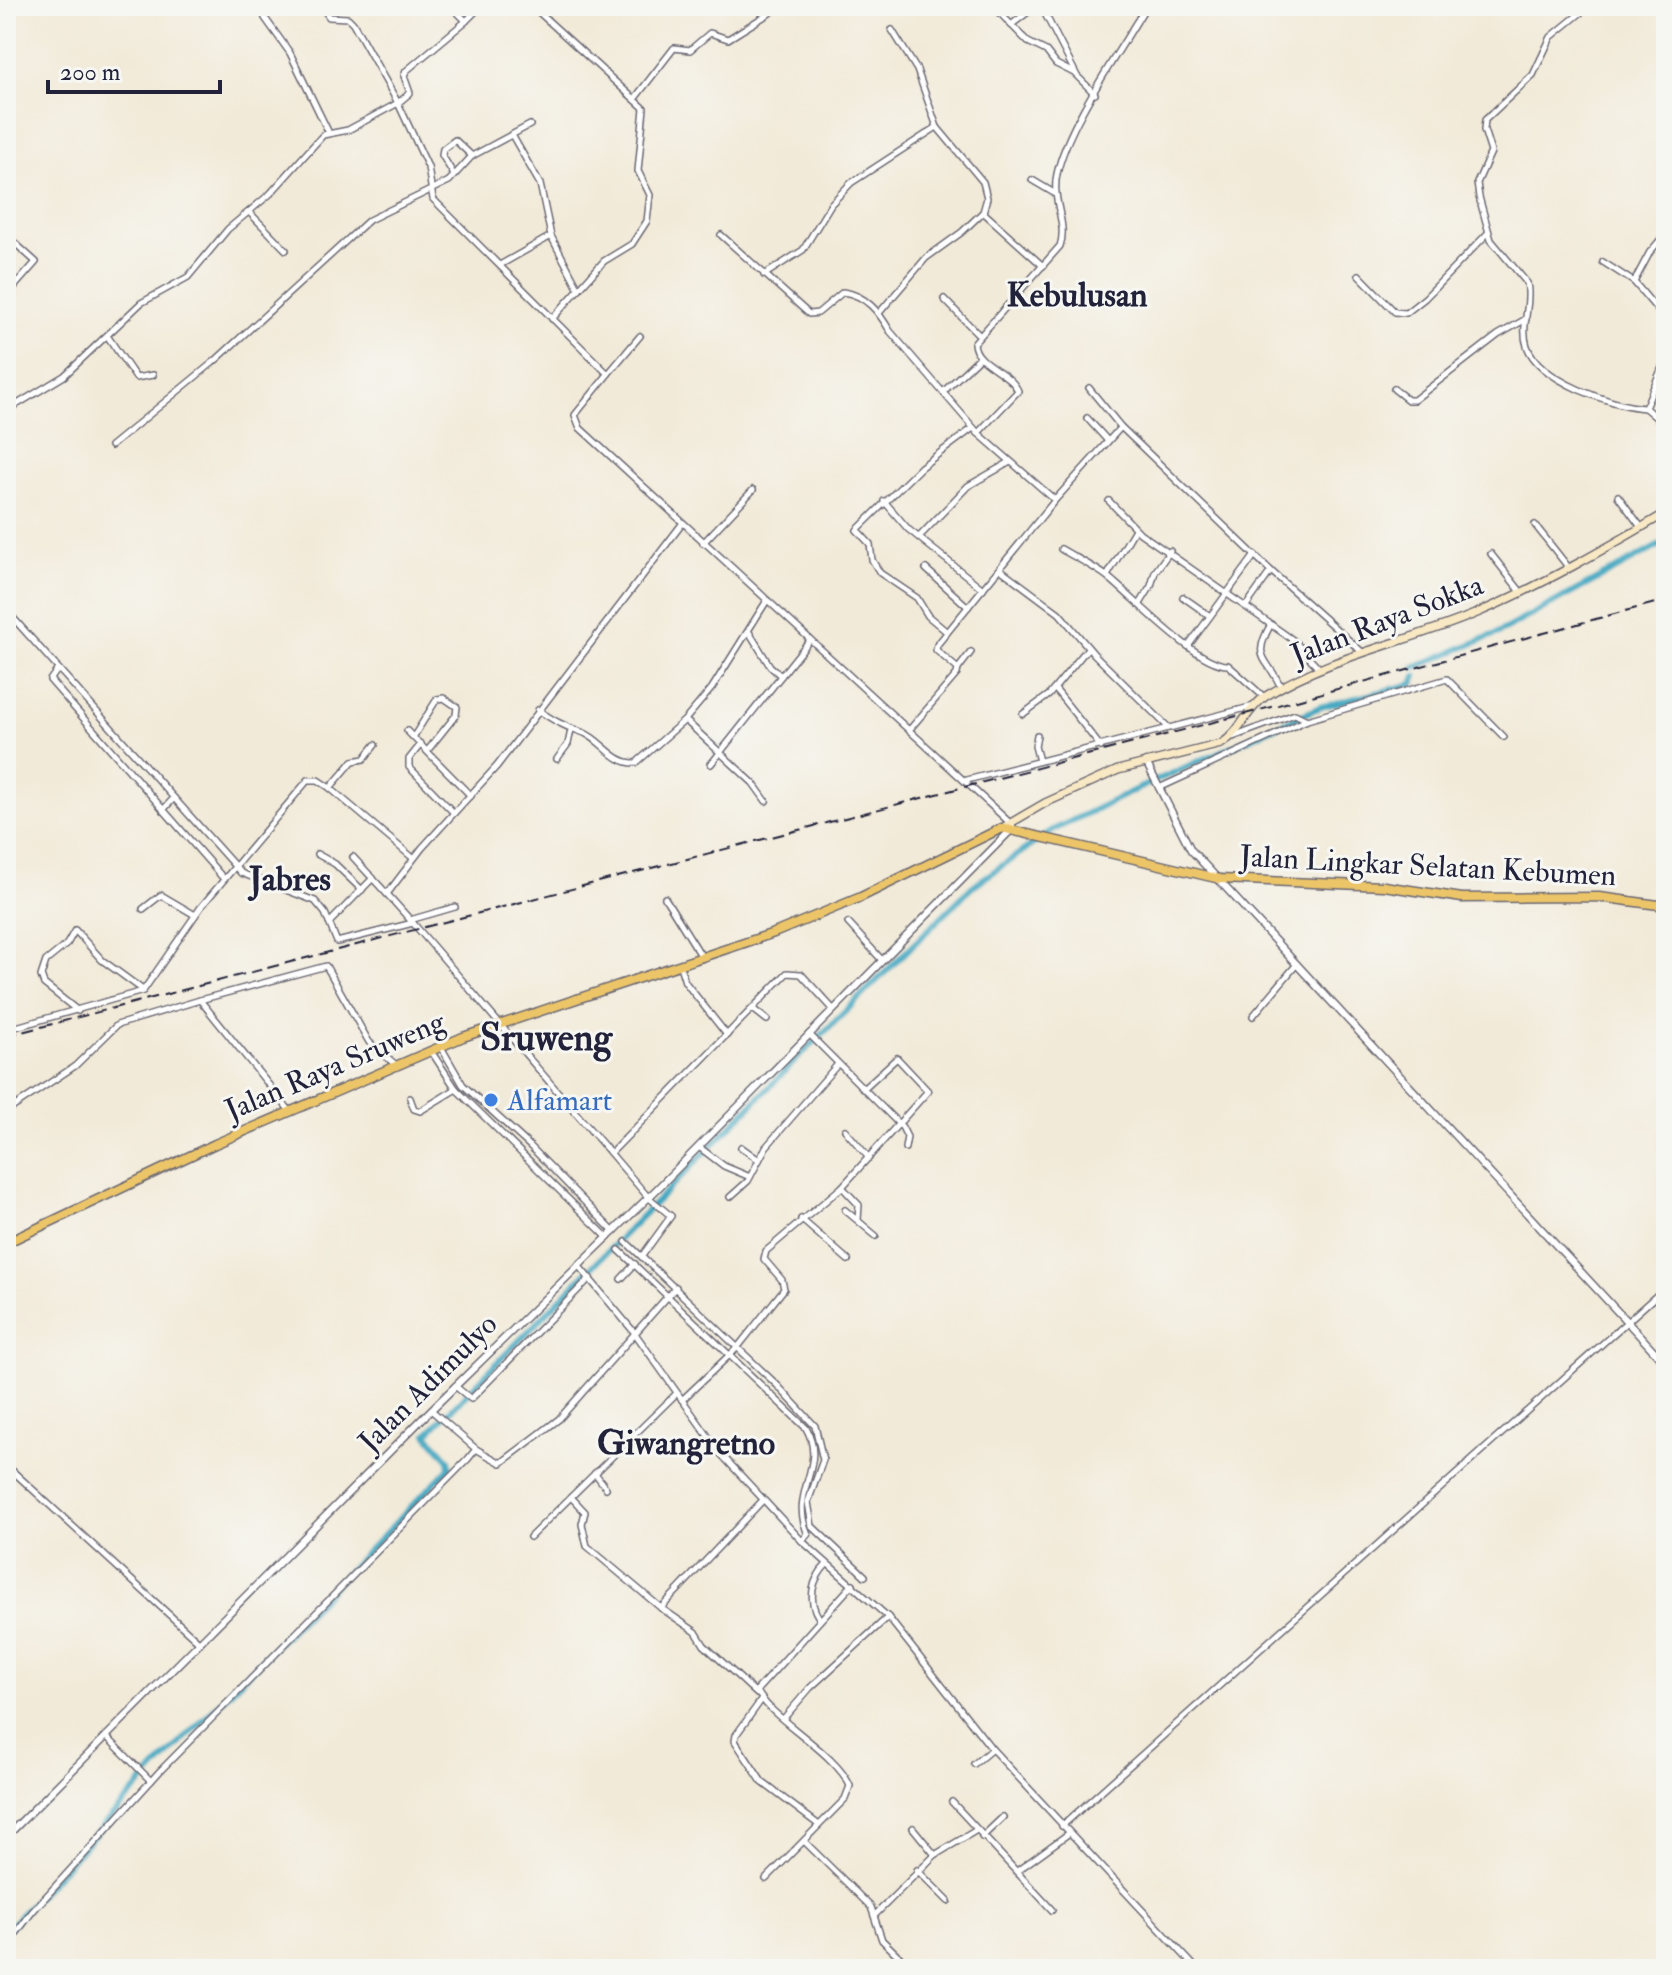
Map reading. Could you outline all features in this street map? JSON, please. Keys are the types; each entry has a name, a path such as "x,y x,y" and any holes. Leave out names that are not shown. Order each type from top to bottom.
{"highway":[{"name":"Jalan Lingkar Selatan Kebumen","path":"1008,826 1220,879 1384,886 1462,898 1590,897 1666,906"},
{"name":"Jalan Raya Sruweng","path":"7,1240 441,1046 498,1024 680,966 851,902 1008,826"}],"main road":[{"name":"Jalan Raya Sokka","path":"1232,737 1255,705 1281,688 1361,651 1475,614 1569,568 1666,513"},
{"path":"1008,826 1080,786 1146,762 1212,747 1232,737"}],"street":[{"path":"321,6 329,17 348,18 357,28 428,167 431,191 436,202 608,374"},
{"path":"451,6 466,21"},
{"path":"6,411 64,376 141,303 188,277 228,229 249,212 328,131 348,130 398,103 410,93 404,74 481,6"},
{"path":"532,6 636,97 644,108 638,171 650,195 647,221 632,244 604,261 552,319"},
{"path":"636,97 674,48 690,50 710,33 728,39 781,6"},
{"path":"993,6 1029,43 1044,49 1056,64 1077,75"},
{"path":"1011,25 1039,6 1077,75 1095,94"},
{"path":"947,632 928,616 917,598 880,573 872,560 870,544 858,532 858,527 921,467 976,431 1018,391 1013,382 980,357 974,346 979,335 1043,266 1063,238 1054,193 1063,157 1146,6"},
{"path":"1589,6 1551,37 1533,75 1485,120 1484,130 1491,155 1477,183 1488,233 1501,255 1527,283 1527,345 1549,370 1599,399 1645,408 1666,426"},
{"path":"265,18 290,53 328,131"},
{"path":"880,312 926,258 983,212 986,191 981,179 937,127 917,70 892,30"},
{"path":"111,446 216,360 369,220 431,191 455,176 472,156 530,125"},
{"path":"764,275 803,250 831,204 851,183 937,127"},
{"path":"512,135 540,184 551,236 579,289"},
{"path":"455,176 442,155 443,149 455,140 472,156"},
{"path":"1032,180 1054,193"},
{"path":"249,212 286,250"},
{"path":"983,212 1043,266"},
{"path":"1359,275 1395,312 1406,313 1425,298 1488,233"},
{"path":"1634,282 1650,252 1666,233"},
{"path":"6,235 36,262 6,296"},
{"path":"721,235 809,314 818,313 843,292 859,297 880,312 890,331 976,431 1055,500"},
{"path":"500,265 551,236"},
{"path":"1603,262 1634,282 1666,320"},
{"path":"944,299 979,335"},
{"path":"1394,389 1408,400 1414,400 1498,335 1526,319"},
{"path":"640,336 577,412 575,422 766,602 966,780 1008,826"},
{"path":"108,337 137,379 153,375"},
{"path":"943,392 980,357"},
{"path":"1645,408 1666,358"},
{"path":"1089,388 1121,427 1271,571 1361,651"},
{"path":"1087,418 1108,441"},
{"path":"958,669 936,650 947,632 1055,500 1121,427"},
{"path":"919,537 968,486 1010,462"},
{"path":"703,543 721,529 753,490"},
{"path":"1618,496 1641,528"},
{"path":"884,501 919,537 983,589"},
{"path":"1109,501 1135,529 1303,648 1320,669"},
{"path":"387,894 413,858 471,796 682,524"},
{"path":"1535,525 1569,568"},
{"path":"1107,576 1135,529"},
{"path":"1061,549 1107,576 1189,645 1214,664 1228,665 1264,697"},
{"path":"1140,604 1155,572 1170,551"},
{"path":"1491,554 1521,592"},
{"path":"1189,645 1255,555"},
{"path":"926,569 968,607"},
{"path":"1000,569 1059,613 1088,648 1169,728"},
{"path":"1246,606 1271,571"},
{"path":"1183,597 1210,616"},
{"path":"538,710 571,730 580,731 627,763 636,763 685,720 712,688 766,602"},
{"path":"6,610 235,868 248,879 309,897 329,923 334,939 341,943 455,907"},
{"path":"1271,624 1261,642 1261,652 1265,665 1281,688"},
{"path":"749,632 770,666 781,676"},
{"path":"711,764 809,641"},
{"path":"1023,714 1055,689 1088,648"},
{"path":"910,729 948,687 971,652"},
{"path":"58,669 50,680 224,879"},
{"path":"1232,737 1447,679 1504,737"},
{"path":"1055,689 1101,747"},
{"path":"414,736 437,699 444,698 457,707 456,715 428,750"},
{"path":"966,780 1255,705"},
{"path":"1156,783 1303,717"},
{"path":"685,720 753,783 766,801"},
{"path":"557,759 568,744 571,730"},
{"path":"407,731 471,796"},
{"path":"1037,735 1035,746 1039,761"},
{"path":"421,744 409,759 409,767 454,813"},
{"path":"330,788 351,763 364,759 375,745"},
{"path":"1146,762 1186,842 1666,1364"},
{"path":"16,1027 143,991 195,915 302,784 312,778 330,788 413,858"},
{"path":"150,794 161,784"},
{"path":"163,810 174,798"},
{"name":"Jalan Adimulyo","path":"6,1837 455,1386 701,1148 1008,826"},
{"path":"317,854 335,864 362,890"},
{"path":"353,857 650,1199 671,1216 642,1256"},
{"path":"329,923 373,878"},
{"path":"143,909 161,895 195,915"},
{"path":"665,898 702,957"},
{"path":"848,923 881,959"},
{"path":"78,1011 44,984 41,976 46,961 67,944 75,930 102,960 143,991"},
{"path":"1253,1016 1297,964"},
{"path":"6,1112 81,1061 117,1025 326,966 372,1048 397,1066"},
{"path":"680,966 685,982 727,1035"},
{"path":"611,1153 784,975 794,971 811,983 833,1009"},
{"path":"200,1000 290,1111"},
{"path":"753,1009 767,1020"},
{"path":"810,1035 900,1125 907,1137 905,1148"},
{"path":"441,1046 463,1085 530,1146 614,1232"},
{"path":"431,1051 456,1089 608,1238"},
{"path":"682,1400 738,1347 785,1287 764,1256 801,1219 842,1187 928,1091 899,1058 863,1089"},
{"path":"730,1197 750,1177 770,1142 838,1064"},
{"path":"410,1098 414,1109 420,1111 456,1089"},
{"path":"845,1130 869,1158"},
{"path":"523,1152 530,1146"},
{"path":"741,1147 759,1160"},
{"path":"701,1148 750,1177"},
{"path":"842,1187 859,1205 858,1220"},
{"path":"845,1210 876,1236"},
{"path":"801,1219 848,1260"},
{"path":"626,1242 777,1385 819,1432 821,1468 808,1502 814,1530 865,1576"},
{"path":"619,1250 771,1392 811,1435 814,1465 800,1504 808,1534"},
{"path":"621,1279 635,1264"},
{"path":"578,1265 634,1332 708,1438 802,1541 888,1617 992,1749 1197,1969"},
{"path":"455,1386 468,1399 587,1275"},
{"path":"431,1410 476,1449 501,1463 544,1434 676,1287"},
{"path":"1062,1826 1666,1287"},
{"path":"771,1392 777,1385"},
{"path":"530,1537 677,1393"},
{"path":"811,1435 819,1432"},
{"path":"6,1947 32,1912 150,1781 476,1449"},
{"path":"6,1465 200,1643"},
{"path":"814,1465 821,1468"},
{"path":"595,1473 606,1488"},
{"path":"571,1497 585,1512 582,1524 587,1546 661,1608 696,1632 704,1645 849,1782 845,1799 766,1879"},
{"path":"661,1608 763,1500"},
{"path":"800,1504 808,1502"},
{"path":"802,1541 814,1530"},
{"path":"819,1618 814,1605 813,1582 827,1564"},
{"path":"819,1825 762,1782 735,1741 760,1696 762,1682 853,1584"},
{"path":"784,1718 810,1688 888,1617"},
{"path":"107,1737 150,1781"},
{"path":"974,1764 992,1749"},
{"path":"952,1802 975,1831 1052,1910"},
{"path":"982,1837 1003,1817"},
{"path":"913,1828 935,1855"},
{"path":"875,1915 917,1870 935,1855 975,1831"},
{"path":"1017,1871 1069,1834"},
{"path":"804,1841 875,1915 882,1940 912,1969"},
{"path":"917,1870 948,1901"}],"waterway":[{"path":"1415,667 1496,634 1666,542"},
{"path":"6,1931 156,1768 450,1467 449,1460 427,1434 802,1054 973,886 1053,830 1135,790 1320,707 1413,684 1416,676"}],"railway":[{"path":"6,1036 1245,714 1666,600"}],"place":[{"name":"Alfamart","path":"491,1100"}],"district":[{"name":"Kebulusan","path":"1077,295"},
{"name":"Jabres","path":"290,879"},
{"name":"Sruweng","path":"546,1038"},
{"name":"Giwangretno","path":"686,1443"}]}
